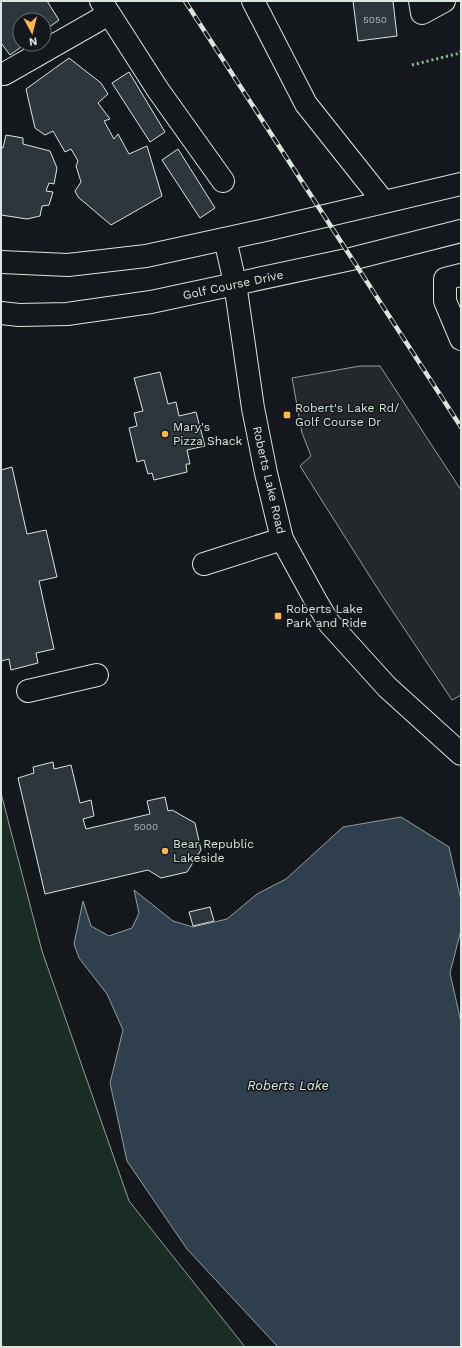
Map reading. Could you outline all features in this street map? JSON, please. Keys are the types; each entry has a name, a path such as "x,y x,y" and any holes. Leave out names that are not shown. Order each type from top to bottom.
{"street":[{"path":"253,1 306,104 383,201"},
{"path":"420,1 422,13 444,1"},
{"path":"1,74 4,74 105,8 158,90 223,181"},
{"path":"1,262 68,265 146,256 461,184"},
{"name":"Golf Course Drive","path":"1,314 67,314 151,302 235,283 275,276 461,231"},
{"name":"Roberts Lake Road","path":"225,239 235,283 253,408 266,473 282,539 329,623 387,687 461,754"},
{"path":"461,274 445,279 445,301 461,340"},
{"path":"204,564 282,539"},
{"path":"28,691 97,675"}],"green space":[{"path":"1,793 42,951 129,1201 245,1347 1,1347"}],"shaded area":[{"path":"360,366 380,366 461,490 461,695 452,700 383,597 300,466 311,456 302,433 292,378"}],"water":[{"name":"Roberts Lake","path":"401,817 449,847 461,900 461,930 450,973 461,1022 461,1347 278,1347 187,1249 127,1161 110,1083 123,1030 107,994 79,958 74,944 83,901 91,926 109,936 132,928 139,913 134,890 173,921 193,927 227,919 257,894 286,879 343,827"}],"building":[{"path":"1,1 47,1 59,20 52,25 52,12 12,12 12,52 14,52 10,55 1,43"},
{"path":"353,1 393,1 397,36 358,41"},
{"path":"69,58 101,83 108,94 98,103 110,119 104,121 114,139 118,134 129,154 147,146 162,196 111,225 78,197 75,191 81,182 76,166 78,161 71,149 65,152 53,131 45,135 35,128 26,89"},
{"path":"129,72 165,132 150,142 112,83"},
{"path":"6,135 23,138 23,144 50,151 57,168 54,184 49,183 46,191 53,192 49,205 42,206 40,216 27,219 1,215 1,147 3,148"},
{"path":"178,149 215,208 200,218 162,160"},
{"path":"160,372 168,404 176,402 179,416 196,412 205,446 187,450 190,464 186,464 187,472 154,480 152,473 148,474 144,460 137,462 129,428 137,426 134,413 143,411 134,378"},
{"path":"12,467 27,534 46,530 57,577 39,581 54,649 36,653 38,663 11,670 9,659 1,661 1,470"},
{"path":"53,762 54,769 71,765 80,803 91,800 94,816 83,819 86,829 150,814 147,801 165,797 168,811 172,810 195,823 201,850 187,872 161,878 148,870 45,894 18,778 34,773 33,767"},
{"path":"210,907 214,921 193,926 189,912"}],"railway":[{"path":"185,1 461,427"}],"hedge":[{"path":"412,65 460,53 461,51"}],"place":[{"name":"Robert's Lake Rd/ Golf Course Dr","path":"287,415"},
{"name":"Mary's Pizza Shack","path":"165,434"},
{"name":"Roberts Lake Park and Ride","path":"278,616"},
{"name":"Bear Republic Lakeside","path":"165,851"}]}
